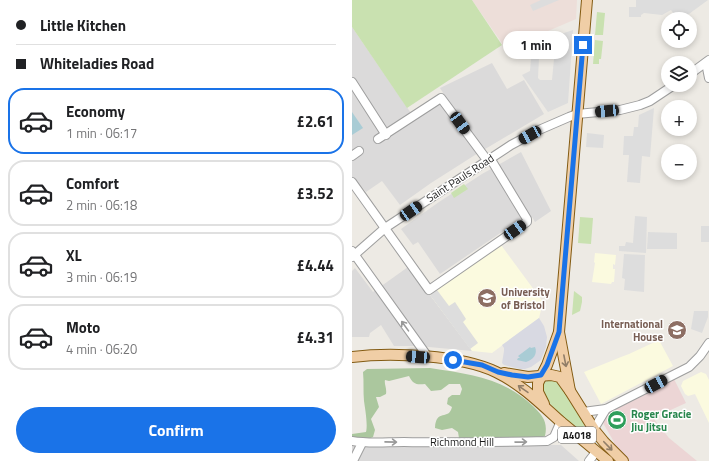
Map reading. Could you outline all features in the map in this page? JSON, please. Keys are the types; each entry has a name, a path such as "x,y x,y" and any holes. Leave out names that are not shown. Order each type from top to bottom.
{"main road":[{"name":"A4018","path":"586,0 559,332 547,365 538,383 538,392 546,408 608,461"},
{"name":"A4018","path":"559,332 570,390"},
{"path":"352,357 398,355 447,359 482,365 498,372 525,390 546,408"},
{"path":"498,372 520,376 541,375"},
{"name":"A4018","path":"541,375 560,377 570,390 594,429 604,442 623,461"}],"street":[{"path":"697,69 707,62 709,78"},
{"path":"352,82 386,135"},
{"name":"Saint Pauls Road","path":"353,254 385,228 488,159 539,130 577,114 620,110 640,105 650,101 664,92"},
{"path":"352,182 429,290 527,222 527,219 488,159 441,98 378,140"},
{"path":"353,254 428,357"},
{"path":"583,412 606,409 689,367 697,360 709,343"},
{"path":"594,429 606,409"},
{"name":"Richmond Hill","path":"352,441 362,443 450,443 547,441 554,437 561,421"},
{"path":"353,461 362,443"},
{"path":"589,461 596,452"}],"shaded area":[{"path":"472,0 577,0 576,19 506,49"},
{"path":"541,0 559,0 533,11 530,5"},
{"path":"636,0 708,0 692,12 673,12 671,10 667,12 661,12 661,15 644,13 641,17 629,17 629,7 636,7"},
{"path":"352,27 415,119 447,99 440,88 492,63 507,89 524,80 544,114 475,155 400,205 382,181 366,192 357,181 352,184"},
{"path":"573,30 568,103 548,112 522,75 530,71 531,58 539,58 538,78 540,80 552,80 554,59 551,59 553,57 555,36"},
{"path":"654,108 650,157 642,156 640,183 627,182 629,155 623,155 624,136 633,136 634,127 638,127 639,115"},
{"path":"587,133 604,135 603,148 586,147"},
{"path":"521,152 551,211 535,222 532,217 518,221 440,274 418,242 413,245 401,229 482,174"},
{"path":"635,216 647,217 646,253 619,251 619,246 625,246 626,242 633,243"},
{"path":"701,226 709,226 709,242 701,242"},
{"path":"648,232 677,233 677,249 647,249"},
{"name":"University of Bristol","path":"501,245 543,302 537,305 537,309 541,310 539,318 492,353 472,351 430,295"},
{"path":"595,253 616,255 615,265 613,264 613,269 615,269 614,282 611,284 592,282"},
{"path":"624,254 645,255 644,292 624,290 625,279 622,278"},
{"path":"408,267 472,351 418,346 394,346 381,325 370,333 369,337 352,337 352,271 355,268 373,292"},
{"path":"437,290 449,306 455,302 466,319 463,322 478,343 470,349 430,295"},
{"path":"694,311 708,311 708,317 702,333 691,329"},
{"path":"539,318 544,326 547,337 546,347 541,360 525,369 504,365 502,363 504,348 502,345"},
{"path":"659,340 673,366 601,404 584,372"},
{"path":"701,372 706,374 709,380 709,423 695,394 688,396 685,394 681,386 683,381"},
{"path":"674,379 686,403 653,418 669,438 697,461 601,461 614,442 599,416"},
{"path":"352,445 561,445 579,461 352,461"}],"green space":[{"path":"352,0 472,0 502,45 407,108 352,27"},
{"path":"597,12 605,13 603,35 595,35"},
{"path":"595,40 603,41 599,64 593,64"},
{"path":"464,184 468,189 454,198 451,193"},
{"path":"580,217 593,218 591,244 578,243"},
{"path":"574,291 582,297 582,302 580,311 572,315"},
{"path":"430,368 472,375 498,383 510,389 522,397 540,413 546,427 545,436 540,438 465,439 459,438 458,432 452,428 442,430 435,428 438,418 448,413 452,407 447,404 448,398 452,395 460,395 462,389 460,384 449,384 441,390 431,391 425,384 417,384 413,382 409,376 389,381 385,380 386,394 376,397 379,407 371,419 375,430 373,437 368,439 352,438 352,434 366,432 367,429 363,372 367,369"},
{"path":"551,380 559,384 585,425 579,430 559,413 545,397 542,390 544,384"}],"water":[{"path":"352,112 363,128 352,135"},
{"path":"530,347 535,347 536,350 531,360 526,362 517,360 520,358 518,356"}],"place":[{"name":"University of Bristol","path":"487,298"},
{"name":"International House","path":"677,330"},
{"name":"Roger Gracie Jiu Jitsu","path":"617,420"}],"route":[{"path":"453,360 482,365 498,372 528,377 541,375 547,365 559,332 583,45"}]}
